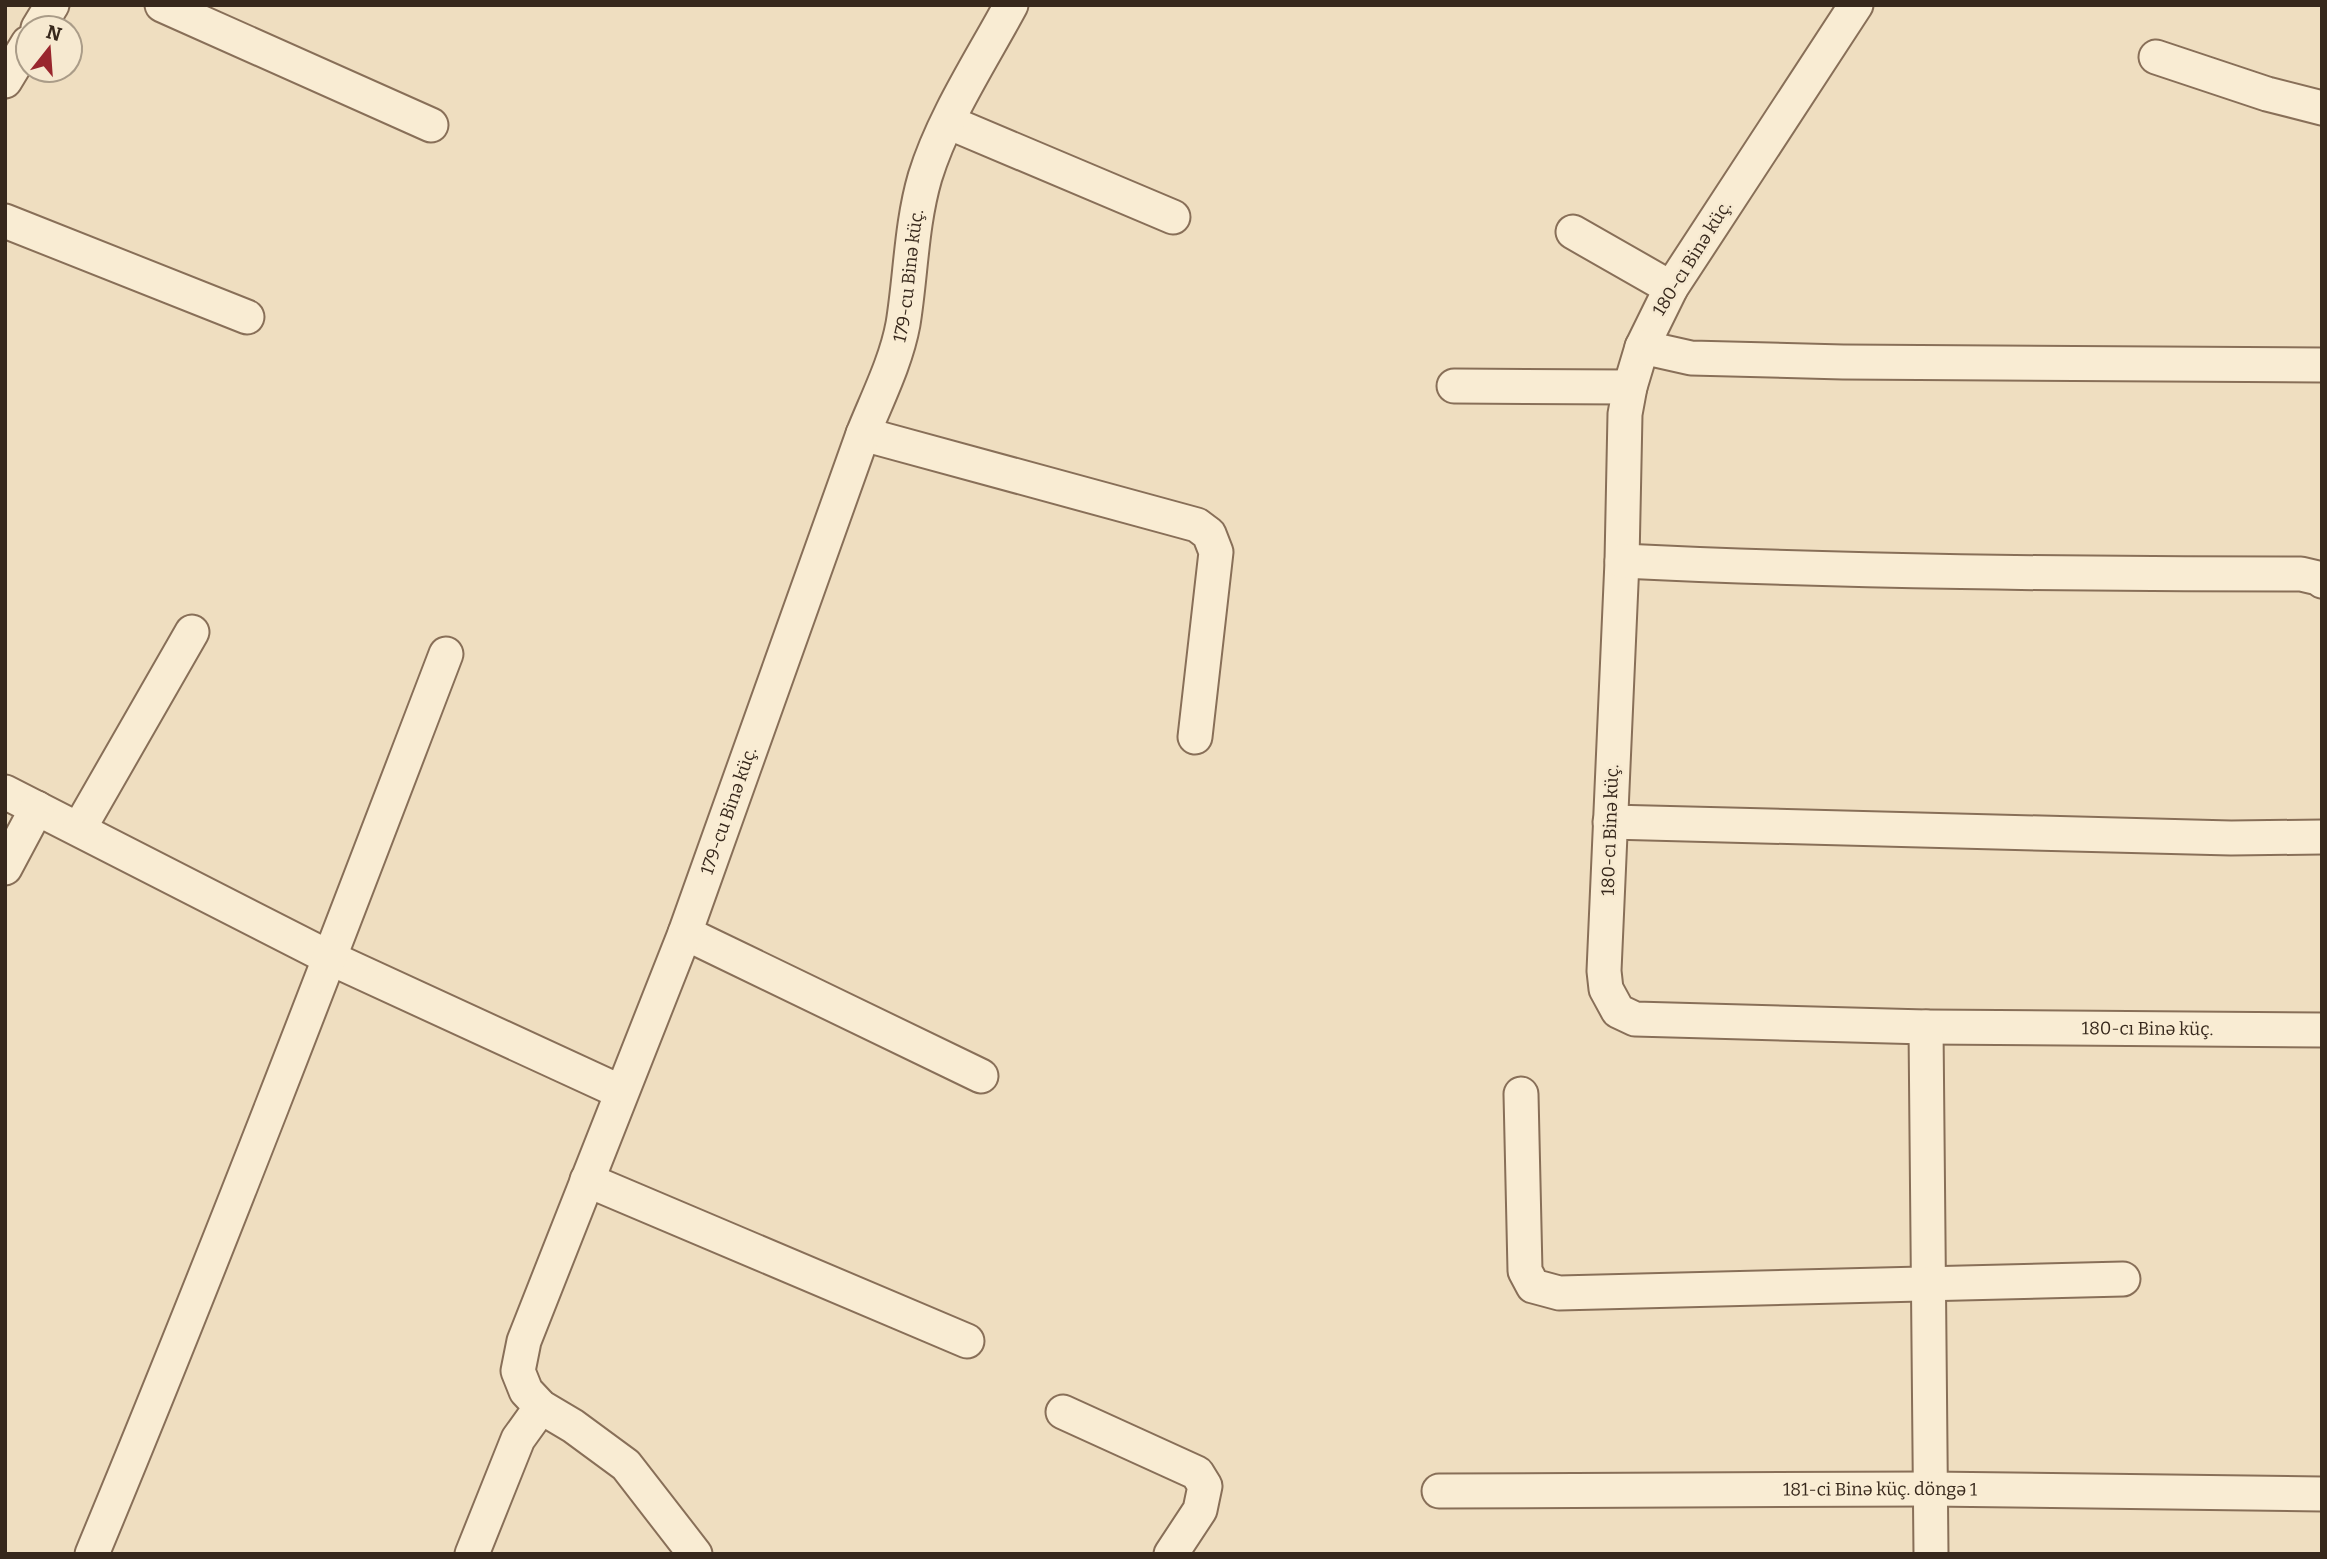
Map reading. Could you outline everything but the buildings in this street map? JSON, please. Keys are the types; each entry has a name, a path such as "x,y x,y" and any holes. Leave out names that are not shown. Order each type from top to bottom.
{"street":[{"path":"162,5 431,125"},
{"name":"179-cu Binə küç.","path":"695,1554 626,1465 573,1426 541,1407 526,1391 518,1371 524,1341 685,933 902,327 915,223 926,176 948,122 1010,5"},
{"name":"180-cı Binə küç.","path":"1856,5 1671,288 1642,346 1630,387 1625,414 1622,561 1604,971 1606,989 1618,1011 1635,1019 1926,1027 2322,1030"},
{"path":"2156,57 2267,94 2322,108"},
{"path":"948,122 1172,217"},
{"path":"5,221 247,317"},
{"path":"1573,232 1671,288"},
{"path":"1642,346 1691,358 2322,365"},
{"path":"1454,386 1630,387"},
{"path":"863,435 1197,525 1209,534 1216,552 1195,737"},
{"path":"1622,561 1788,569 1989,573 2301,574 2322,581"},
{"path":"79,829 192,632"},
{"path":"92,1554 175,1353 446,654"},
{"path":"5,792 330,958 621,1092"},
{"path":"5,868 37,808"},
{"path":"1610,822 2231,838 2322,837"},
{"path":"685,933 981,1076"},
{"path":"1926,1027 1931,1554"},
{"path":"1521,1094 1525,1271 1533,1286 1559,1293 2123,1279"},
{"path":"587,1180 967,1341"},
{"path":"472,1554 518,1440 541,1407"},
{"path":"1063,1412 1197,1473 1205,1486 1200,1510 1171,1554"},
{"name":"181-ci Binə küç. döngə 1","path":"1439,1491 1930,1489 2322,1494"}]}
